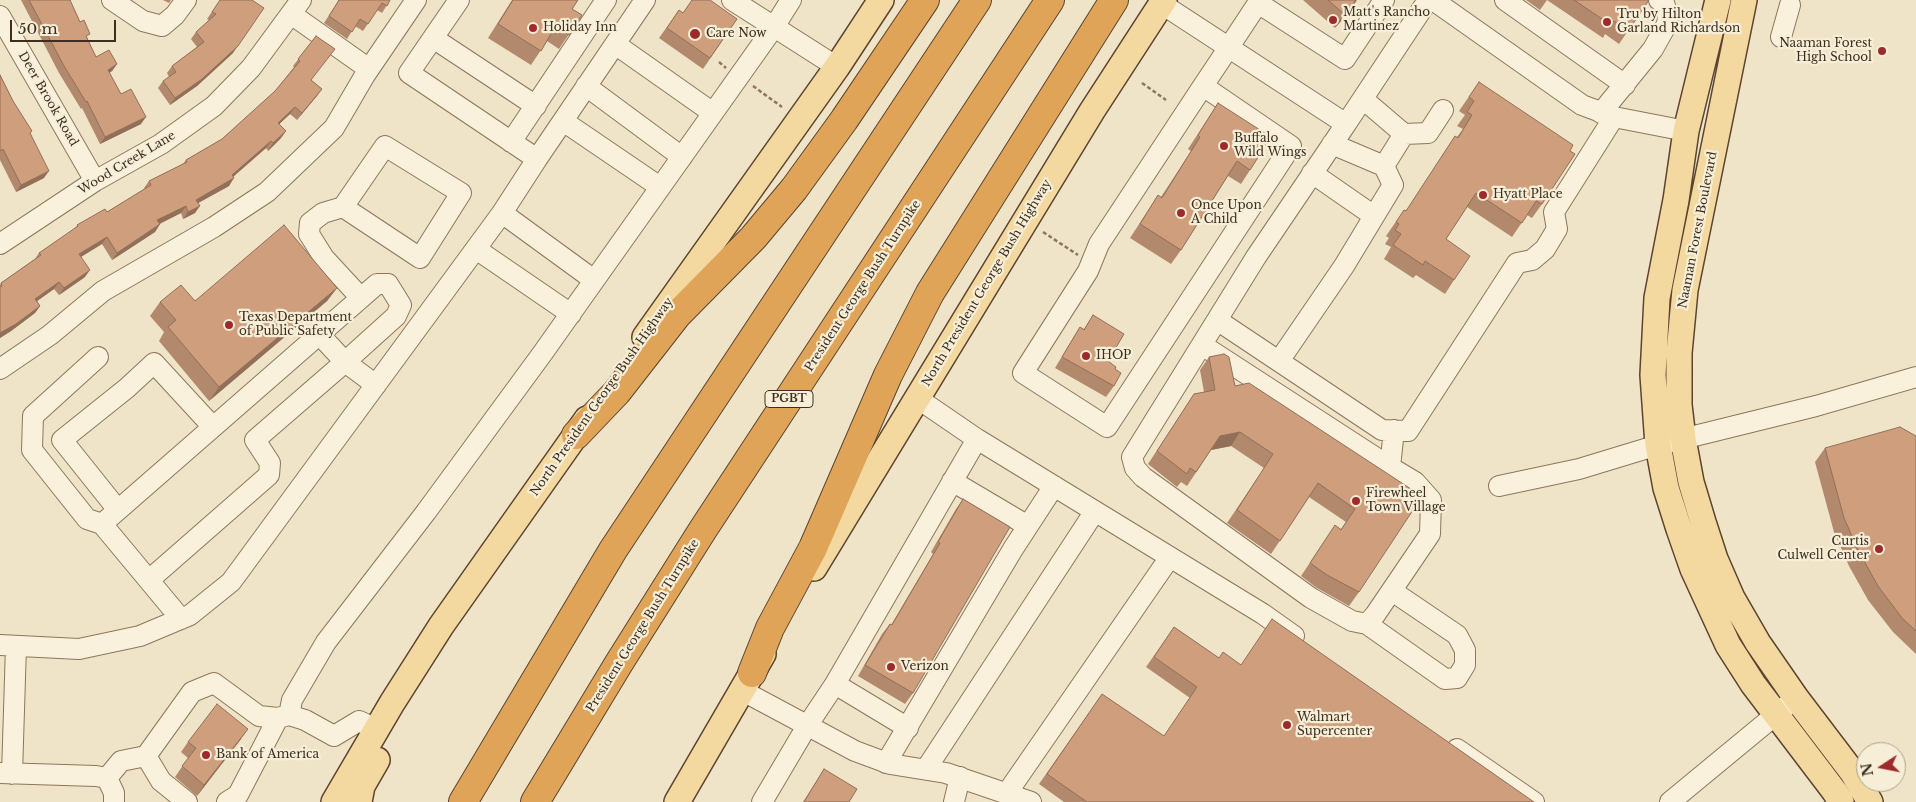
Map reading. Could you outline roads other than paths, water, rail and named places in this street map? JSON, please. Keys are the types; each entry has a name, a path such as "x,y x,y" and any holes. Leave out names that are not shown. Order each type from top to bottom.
{"highway":[{"path":"576,435 617,392 676,315 753,238 794,189 844,120 925,0"},
{"path":"464,800 613,550 977,0"},
{"name":"President George Bush Turnpike","path":"535,802 688,553 1050,0"},
{"path":"747,681 770,628 813,548 888,375 930,292 1114,0"}],"main road":[{"name":"North President George Bush Highway","path":"334,802 441,626 837,67 881,0"},
{"path":"1718,0 1686,131 1676,200 1657,298 1653,375 1658,445 1666,488 1693,569 1728,645 1753,684 1841,802"},
{"name":"Naaman Forest Boulevard","path":"1744,0 1684,299 1679,353 1679,405 1683,439 1691,482 1700,514 1728,590 1758,643 1796,698 1854,773 1870,802"},
{"name":"North President George Bush Highway","path":"677,802 747,681 917,398 1092,111 1163,2"},
{"path":"1686,131 1708,177"},
{"path":"359,802 362,786 432,665 441,626"}],"street":[{"path":"112,0 143,21 162,26 186,0"},
{"path":"0,369 50,335 103,291 206,231 267,192 334,128 369,69 416,0"},
{"path":"459,0 409,73 536,159"},
{"path":"511,142 606,0"},
{"path":"108,778 96,776 6,774 8,645 78,649 140,636 190,615 231,582 502,213 536,159 644,0"},
{"path":"732,0 837,67"},
{"path":"227,802 238,795 326,642 426,512 570,314 792,0"},
{"path":"1203,86 1292,146 1106,427 1023,373 1088,271 1099,244 1203,86 1229,47 1259,1 1345,59 1384,0"},
{"path":"1392,591 1442,623 1457,636 1465,650 1465,666 1457,678 1445,679 1367,624 1352,621 1311,598 1143,477 1135,468 1132,456 1256,257 1428,0"},
{"path":"1433,0 1582,105 1607,115 1686,131"},
{"path":"1505,0 1625,85"},
{"path":"1218,320 1382,430 1408,430 1517,263 1532,260 1545,249 1557,229 1554,212 1625,85 1653,49 1667,24 1668,16 1664,3 1659,0"},
{"path":"1163,2 1346,124"},
{"path":"296,5 369,69"},
{"name":"Wood Creek Lane","path":"1,240 95,181 161,144 214,106 251,68 296,5"},
{"path":"1781,37 1790,5"},
{"name":"Deer Brook Road","path":"0,16 95,181"},
{"path":"433,38 536,106"},
{"path":"615,44 713,113"},
{"path":"586,86 682,156"},
{"path":"1362,99 1404,134 1428,133 1443,110"},
{"path":"563,121 660,187"},
{"path":"1384,166 1404,134"},
{"path":"1279,361 1344,266 1393,185 1384,166 1332,144"},
{"path":"343,207 420,258 461,193 385,146 343,207 323,213 310,223 309,234 324,258 361,298"},
{"path":"1312,173 1374,216"},
{"path":"502,213 594,280"},
{"path":"476,249 570,314"},
{"path":"102,524 377,284 388,284 401,305 396,316 346,362 255,440 270,463 269,475 148,580"},
{"path":"319,334 346,362 376,385"},
{"path":"1202,345 1415,482 1431,500 1430,534 1376,615 1367,624"},
{"path":"98,357 33,416 32,450 87,519 102,524 181,619"},
{"path":"118,510 62,440 127,388 154,363 213,427"},
{"path":"1499,486 1579,468 1658,445 1816,406 1916,377"},
{"path":"917,398 976,439 1263,614 1312,648"},
{"path":"1390,467 1394,430"},
{"path":"762,802 807,726 835,684 976,439"},
{"path":"952,481 1028,526"},
{"path":"886,763 1054,486"},
{"path":"926,770 1096,511"},
{"path":"1007,793 1170,557"},
{"path":"747,681 807,726 855,752 886,763 946,773 1030,802"},
{"path":"108,778 121,761 146,756 192,692 214,683 259,716 305,720 334,736 359,720 377,729"},
{"path":"835,684 908,728"},
{"path":"1670,802 1796,698"},
{"path":"1444,739 1534,802"},
{"path":"146,756 160,781 187,802"},
{"path":"954,802 960,777"},
{"path":"108,778 114,793 114,802"}],"place":[{"name":"Matt's Rancho Martinez","path":"1333,20"},
{"name":"Tru by Hilton Garland Richardson","path":"1607,22"},
{"name":"Holiday Inn","path":"533,28"},
{"name":"Care Now","path":"695,34"},
{"name":"Naaman Forest High School","path":"1882,51"},
{"name":"Buffalo Wild Wings","path":"1224,146"},
{"name":"Hyatt Place","path":"1483,195"},
{"name":"Once Upon A Child","path":"1181,213"},
{"name":"Texas Department of Public Safety","path":"229,325"},
{"name":"IHOP","path":"1086,356"},
{"name":"Firewheel Town Village","path":"1356,501"},
{"name":"Curtis Culwell Center","path":"1879,549"},
{"name":"Verizon","path":"891,667"},
{"name":"Walmart Supercenter","path":"1287,725"},
{"name":"Bank of America","path":"206,755"}]}
